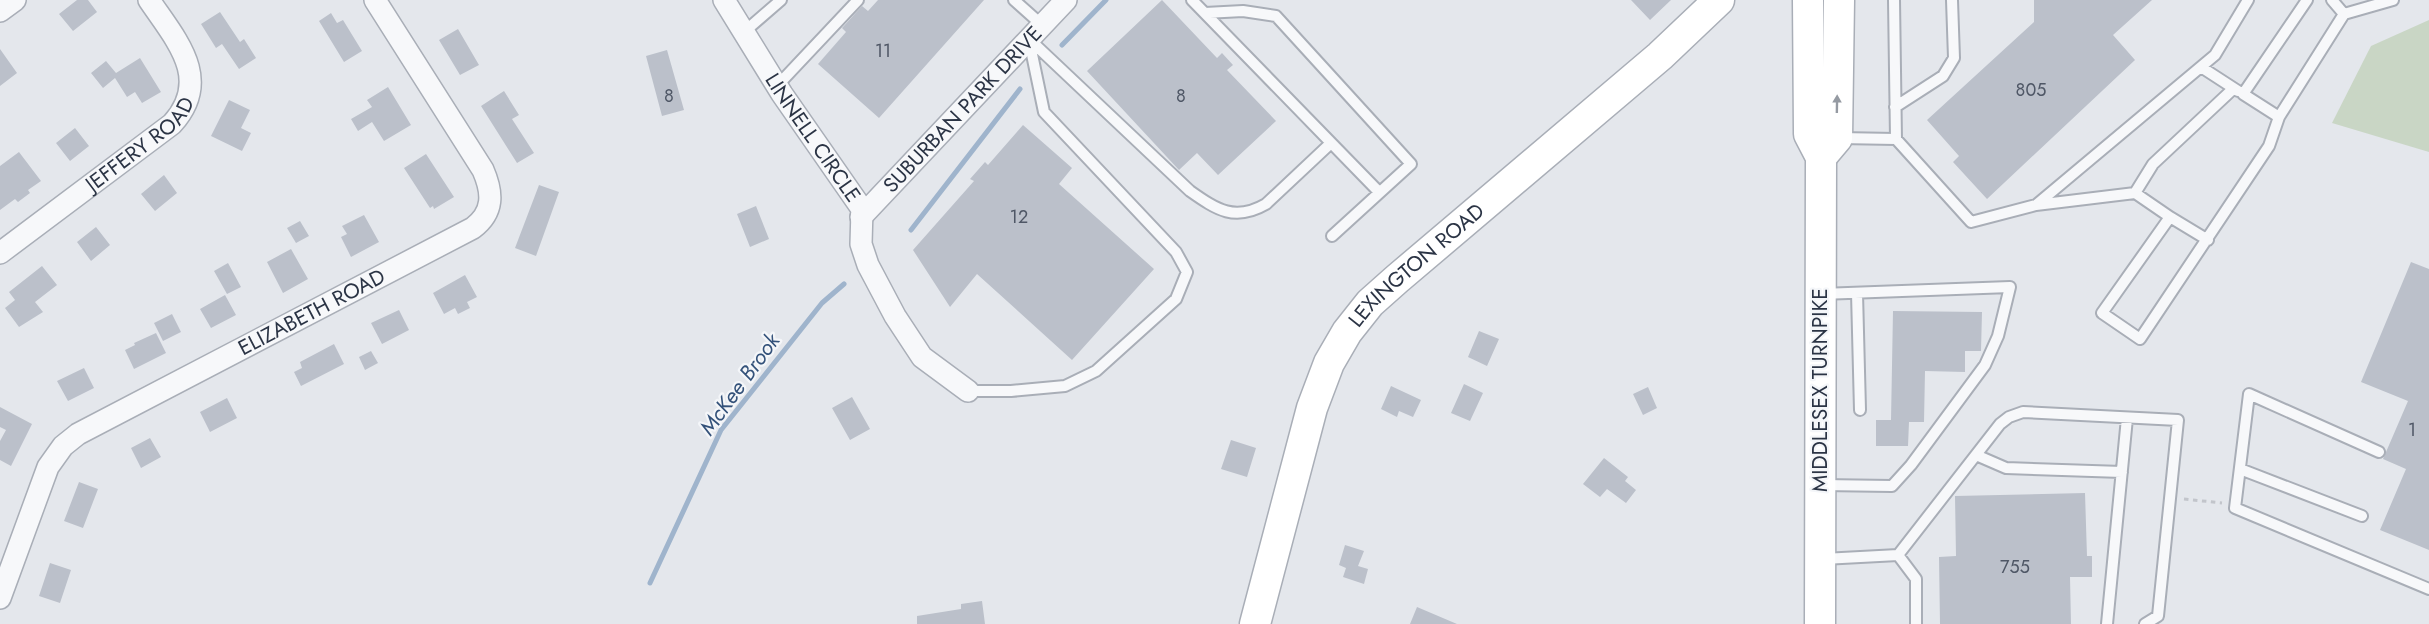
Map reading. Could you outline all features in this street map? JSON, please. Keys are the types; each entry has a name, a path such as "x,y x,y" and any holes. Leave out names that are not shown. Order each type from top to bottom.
{"street":[{"path":"0,11 15,0"},
{"name":"JEFFERY ROAD","path":"0,253 172,124 183,112 189,99 191,72 182,52 149,0"},
{"name":"ELIZABETH ROAD","path":"0,598 48,467 63,446 78,434 346,296 482,221 491,199 489,184 483,170 375,0"},
{"name":"LINNELL CIRCLE","path":"724,0 777,86 862,209 861,244 864,254 895,316 922,357 968,391"},
{"name":"SUBURBAN PARK DRIVE","path":"861,217 1066,0"},
{"name":"LEXINGTON ROAD","path":"1255,624 1312,408 1329,363 1347,332 1376,297 1660,57 1719,0"},
{"path":"1785,0 1808,13"},
{"name":"MIDDLESEX TURNPIKE","path":"1820,624 1821,294 1839,0"},
{"name":"MIDDLESEX TURNPIKE","path":"1808,13 1809,134 1829,147"}],"lane":[{"path":"744,32 781,0"},
{"path":"777,86 858,0"},
{"path":"1014,0 1036,31 1190,191 1220,211 1240,214 1253,212 1266,204 1331,144"},
{"path":"1192,0 1379,192"},
{"path":"1894,0 1896,139 1971,222 2036,206 2135,193 2208,240"},
{"path":"1895,107 1943,76 1953,58 1952,0"},
{"path":"2036,206 2215,55 2248,0"},
{"path":"2135,193 2153,164 2238,91 2307,0"},
{"path":"2332,0 2344,14"},
{"path":"2170,217 2102,313 2140,339 2269,146 2279,117 2344,14 2393,0"},
{"path":"1205,13 1243,10 1276,16 1411,164 1332,236"},
{"path":"968,391 1011,392 1065,386 1095,372 1176,299 1187,272 1176,252 1044,112 1036,31"},
{"path":"2201,67 2279,117"},
{"path":"1829,147 1896,139"},
{"path":"1820,485 1892,486 1911,465 1985,365 1998,336 2010,287 1821,294"},
{"path":"1857,293 1860,410"},
{"path":"2379,452 2249,394 2235,508 2429,589"},
{"path":"1819,560 1898,555 2000,423 2009,417 2023,412 2178,420 2158,616 2145,624"},
{"path":"2107,624 2127,418"},
{"path":"1976,455 2006,468 2122,472"},
{"path":"2240,469 2362,516"},
{"path":"1898,555 1916,579 1916,624"}],"path":[{"path":"2170,497 2219,504 2235,502"}],"green space":[{"path":"2429,20 2429,152 2332,123 2371,46"}],"building":[{"path":"77,0 88,0 97,12 73,31 59,14"},
{"path":"878,0 984,0 879,118 818,64 846,32 842,28 862,6 868,11"},
{"path":"1162,0 1217,58 1222,53 1233,65 1227,70 1276,121 1218,175 1197,153 1179,170 1087,71"},
{"path":"1631,0 1671,0 1650,20"},
{"path":"2034,0 2152,0 2113,35 2135,60 1987,199 1953,162 1959,156 1927,120 2034,22"},
{"path":"220,12 240,42 244,39 256,58 239,69 222,44 216,48 201,24"},
{"path":"331,13 337,23 343,20 362,51 344,62 319,21"},
{"path":"458,29 479,65 460,75 439,40"},
{"path":"0,49 17,73 0,86"},
{"path":"667,50 684,110 662,116 646,56"},
{"path":"140,58 161,92 142,103 135,92 127,97 115,78 103,88 91,73 106,61 116,73"},
{"path":"388,87 411,125 384,141 372,122 358,131 351,119 372,107 367,100"},
{"path":"504,91 519,115 512,119 534,153 517,163 481,106"},
{"path":"229,100 250,110 241,128 251,133 242,151 211,136"},
{"path":"1023,125 1072,168 1059,184 1154,269 1072,360 977,274 950,307 913,250 974,181 970,179 985,162 988,165"},
{"path":"75,128 89,146 70,161 56,143"},
{"path":"19,152 41,181 28,190 30,193 18,202 15,199 0,210 0,166"},
{"path":"426,154 454,197 434,209 433,206 430,208 404,168"},
{"path":"164,175 177,193 155,211 141,194"},
{"path":"539,185 559,192 536,256 515,248"},
{"path":"756,206 769,239 750,247 737,214"},
{"path":"364,215 379,242 351,257 341,237 347,234 342,226"},
{"path":"300,221 309,236 296,243 287,228"},
{"path":"96,227 110,245 91,261 77,242"},
{"path":"291,249 308,279 283,293 267,262"},
{"path":"2411,262 2429,269 2429,550 2380,530 2406,469 2383,459 2408,401 2361,382"},
{"path":"228,263 241,287 227,294 214,271"},
{"path":"42,266 57,285 35,302 43,312 19,327 5,308 15,300 9,292"},
{"path":"465,275 477,297 467,302 470,308 458,314 455,308 444,314 433,293"},
{"path":"225,295 236,315 211,328 200,309"},
{"path":"399,310 409,330 382,344 371,323"},
{"path":"1893,311 1982,312 1981,351 1965,351 1965,372 1925,371 1924,422 1909,422 1908,446 1876,446 1876,420 1891,420"},
{"path":"172,314 181,332 163,341 154,323"},
{"path":"1479,331 1499,339 1487,366 1468,357"},
{"path":"156,333 166,353 134,369 125,350 135,345 134,343"},
{"path":"334,344 344,364 301,386 294,372 302,368 300,362"},
{"path":"371,351 378,363 365,370 359,357"},
{"path":"84,368 94,388 68,401 57,381"},
{"path":"1464,384 1483,393 1470,421 1451,413"},
{"path":"1391,386 1421,400 1413,417 1399,411 1397,417 1381,409"},
{"path":"1648,387 1657,408 1643,415 1633,394"},
{"path":"852,397 870,429 850,440 832,408"},
{"path":"227,398 237,418 210,432 200,412"},
{"path":"0,407 32,424 11,466 0,460 0,441 6,430 0,427"},
{"path":"150,438 161,457 141,468 131,448"},
{"path":"1231,440 1256,448 1247,477 1221,469"},
{"path":"1604,458 1628,477 1625,481 1636,490 1626,503 1607,489 1600,497 1583,484"},
{"path":"79,482 98,489 83,528 64,521"},
{"path":"2085,493 2087,556 2092,556 2092,577 2070,577 2071,624 1940,624 1939,557 1956,556 1955,496"},
{"path":"1345,545 1364,551 1358,566 1368,569 1364,584 1343,577 1346,568 1339,565"},
{"path":"50,563 71,570 60,603 39,596"},
{"path":"982,601 985,624 917,624 917,616 961,609 961,604"},
{"path":"1417,607 1457,624 1410,624"}],"waterway":[{"name":"McKee Brook","path":"1062,45 1106,0"},
{"name":"McKee Brook","path":"911,230 1020,89"},
{"name":"McKee Brook","path":"650,583 721,430 822,303 844,284"}]}
